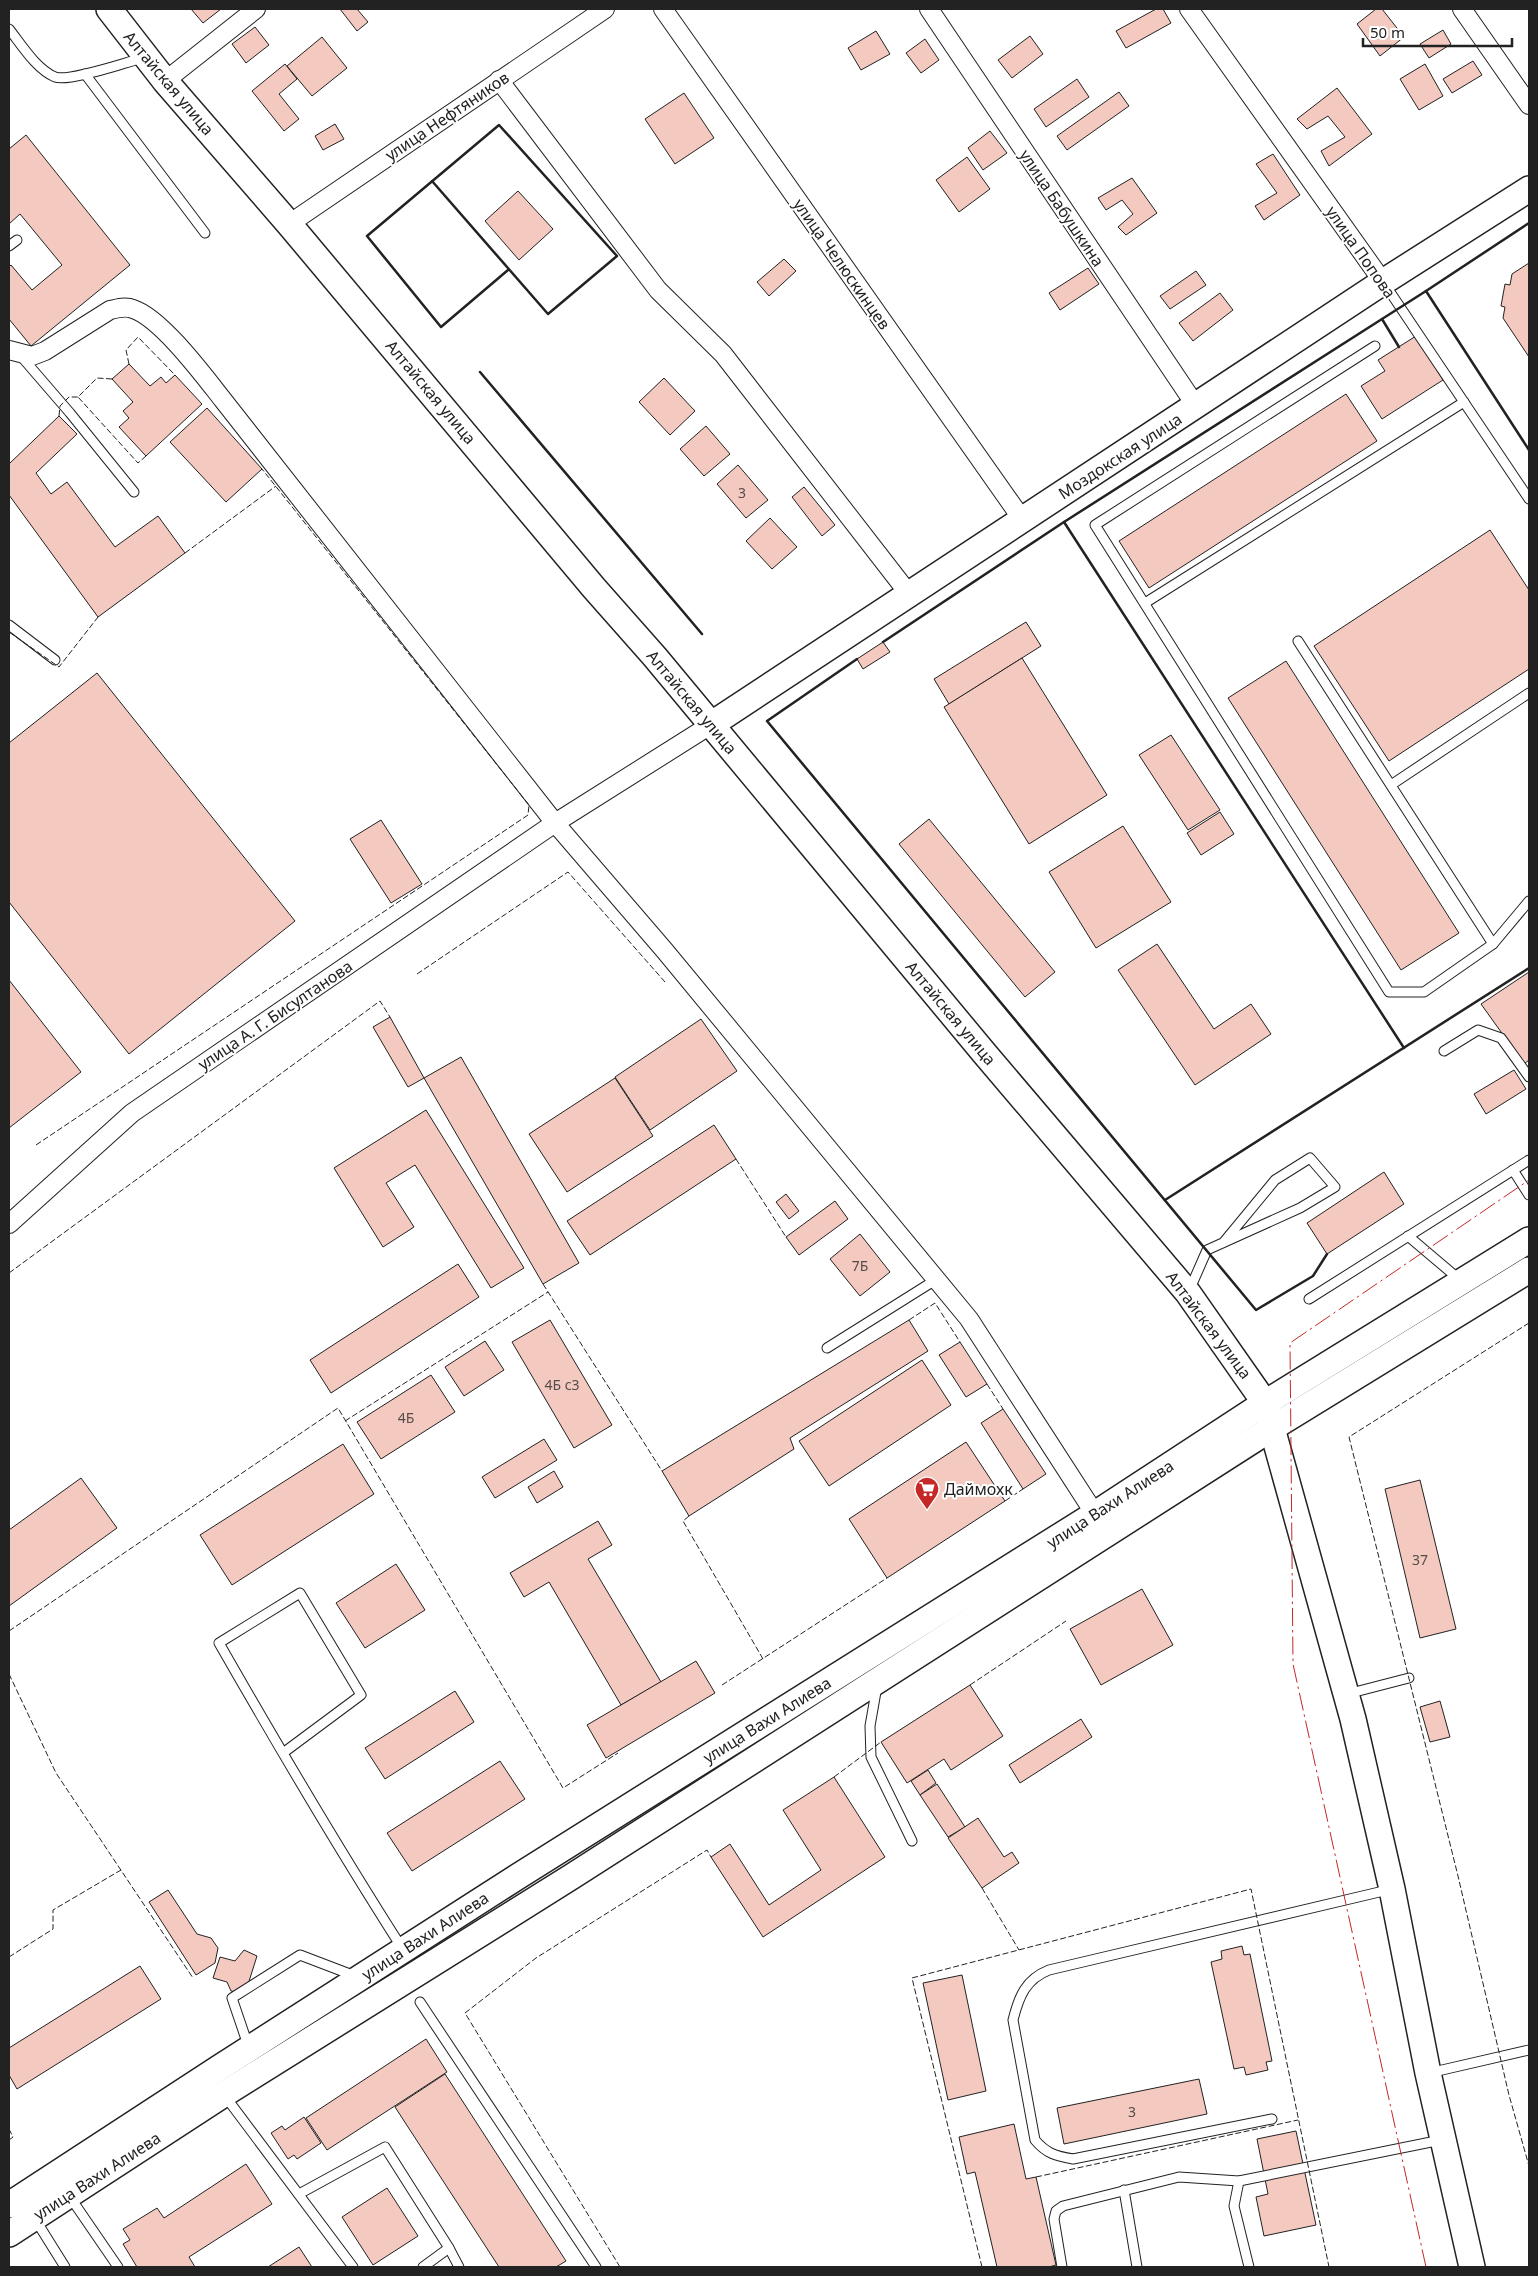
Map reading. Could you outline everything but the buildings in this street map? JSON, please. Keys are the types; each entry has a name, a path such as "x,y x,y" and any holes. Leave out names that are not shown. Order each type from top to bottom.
{"main road":[{"name":"Алтайская улица","path":"108,9 165,82 289,224 588,581 712,724 992,1062 1188,1293 1265,1403 1346,1694 1392,1889 1428,2073 1472,2267"},
{"name":"Моздокская улица","path":"712,724 1383,282 1529,189"},
{"name":"улица Вахи Алиева","path":"9,2206 403,1950 1095,1514 1265,1403 1529,1240"},
{"name":"улица Вахи Алиева","path":"9,2234 224,2094 571,1877 1272,1428 1529,1270"}],"street":[{"path":"165,82 256,9"},
{"name":"улица Нефтяников","path":"289,224 605,9"},
{"name":"улица Челюскинцев","path":"663,9 1022,519"},
{"name":"улица Бабушкина","path":"929,9 1196,406"},
{"name":"улица Попова","path":"1189,9 1383,282"},
{"path":"1462,9 1529,105"},
{"path":"499,80 658,290 723,354 909,594"},
{"path":"14,352 32,356 45,351 110,310 120,307 133,308 145,315 173,340 223,400 555,823 665,951 970,1319 1095,1514"},
{"name":"улица А. Г. Бисултанова","path":"9,1224 132,1113 555,823 712,724"}],"lane":[{"path":"9,29 39,65 56,77 75,77 146,57"},
{"path":"85,74 205,233"},
{"path":"9,246 16,240"},
{"name":"улица Попова","path":"1383,282 1529,499"},
{"path":"1375,346 1095,525 1389,992 1424,992 1493,944 1529,900"},
{"path":"14,352 70,413 134,492"},
{"path":"1145,603 1464,402"},
{"path":"9,625 55,660"},
{"path":"1298,641 1493,944"},
{"path":"1391,785 1529,694"},
{"path":"1444,1051 1478,1030 1500,1038 1529,1077"},
{"path":"1188,1293 1207,1250 1300,1208 1335,1187 1310,1158 1275,1180 1222,1243"},
{"path":"1309,1299 1529,1160"},
{"path":"1512,1170 1529,1195"},
{"path":"1408,1236 1462,1282"},
{"path":"827,1348 936,1279"},
{"path":"282,1753 361,1695 300,1593 220,1643 282,1753 403,1950"},
{"path":"1346,1694 1409,1678"},
{"path":"877,1682 870,1726 871,1757 912,1841"},
{"path":"1272,2119 1073,2159 1055,2156 1044,2150 1035,2140 1013,2020 1018,2000 1023,1990 1036,1975 1049,1970 1392,1889"},
{"path":"249,2049 232,1998 300,1955 360,1978"},
{"path":"420,2002 596,2267"},
{"path":"1428,2073 1529,2050"},
{"path":"224,2094 353,2267"},
{"path":"1062,2267 1054,2219 1056,2211 1063,2206 1179,2177 1239,2181 1443,2139"},
{"path":"299,2194 385,2147 460,2267"},
{"path":"1239,2181 1234,2206 1249,2267"},
{"path":"1124,2190 1137,2267"},
{"path":"69,2195 118,2267"},
{"path":"34,2218 65,2267"},
{"path":"424,2267 449,2248"}],"fence":[{"path":"129,364 126,350 138,337 175,375"},
{"path":"112,379 97,378 78,397 138,463 146,456"},
{"path":"59,416 60,406 69,397 78,397"},
{"path":"36,1145 528,815 529,805 262,469"},
{"path":"185,553 276,486"},
{"path":"9,632 59,667 98,617"},
{"path":"417,974 568,872 665,982"},
{"path":"9,1273 380,1001 390,1017"},
{"path":"736,1159 786,1237"},
{"path":"543,1284 662,1471"},
{"path":"345,1421 548,1292"},
{"path":"909,1320 935,1303 960,1342"},
{"path":"1529,1323 1349,1437 1458,1876 1509,2095 1529,2166"},
{"path":"987,1384 1003,1409"},
{"path":"9,1631 338,1408 563,1788 618,1753"},
{"path":"1005,1501 1023,1489"},
{"path":"689,1516 683,1521 763,1659"},
{"path":"722,1685 887,1578"},
{"path":"970,1685 1066,1621"},
{"path":"9,1674 56,1773 193,1978"},
{"path":"834,1777 881,1742"},
{"path":"620,2267 465,2013 536,1958 707,1850 711,1857"},
{"path":"9,1957 53,1929 53,1910 121,1870"},
{"path":"982,1888 1019,1950"},
{"path":"982,2267 912,1978 1251,1889 1329,2267"},
{"path":"1036,2177 1298,2120"},
{"path":"9,2129 13,2137 9,2140"}],"wall":[{"path":"432,181 548,314 617,256 499,125 367,236 441,327 508,270"},
{"path":"1426,291 1529,223"},
{"path":"1399,347 1382,319 1426,291 1529,450"},
{"path":"1064,522 1382,319"},
{"path":"480,372 702,634"},
{"path":"883,642 1064,522 1404,1048"},
{"path":"857,659 767,721 1256,1310 1313,1276 1327,1254"},
{"path":"1165,1200 1529,968"}],"power":[{"path":"1426,2267 1293,1664 1290,1343 1529,1180"}],"place":[{"name":"Даймохк","path":"927,1510"}]}
